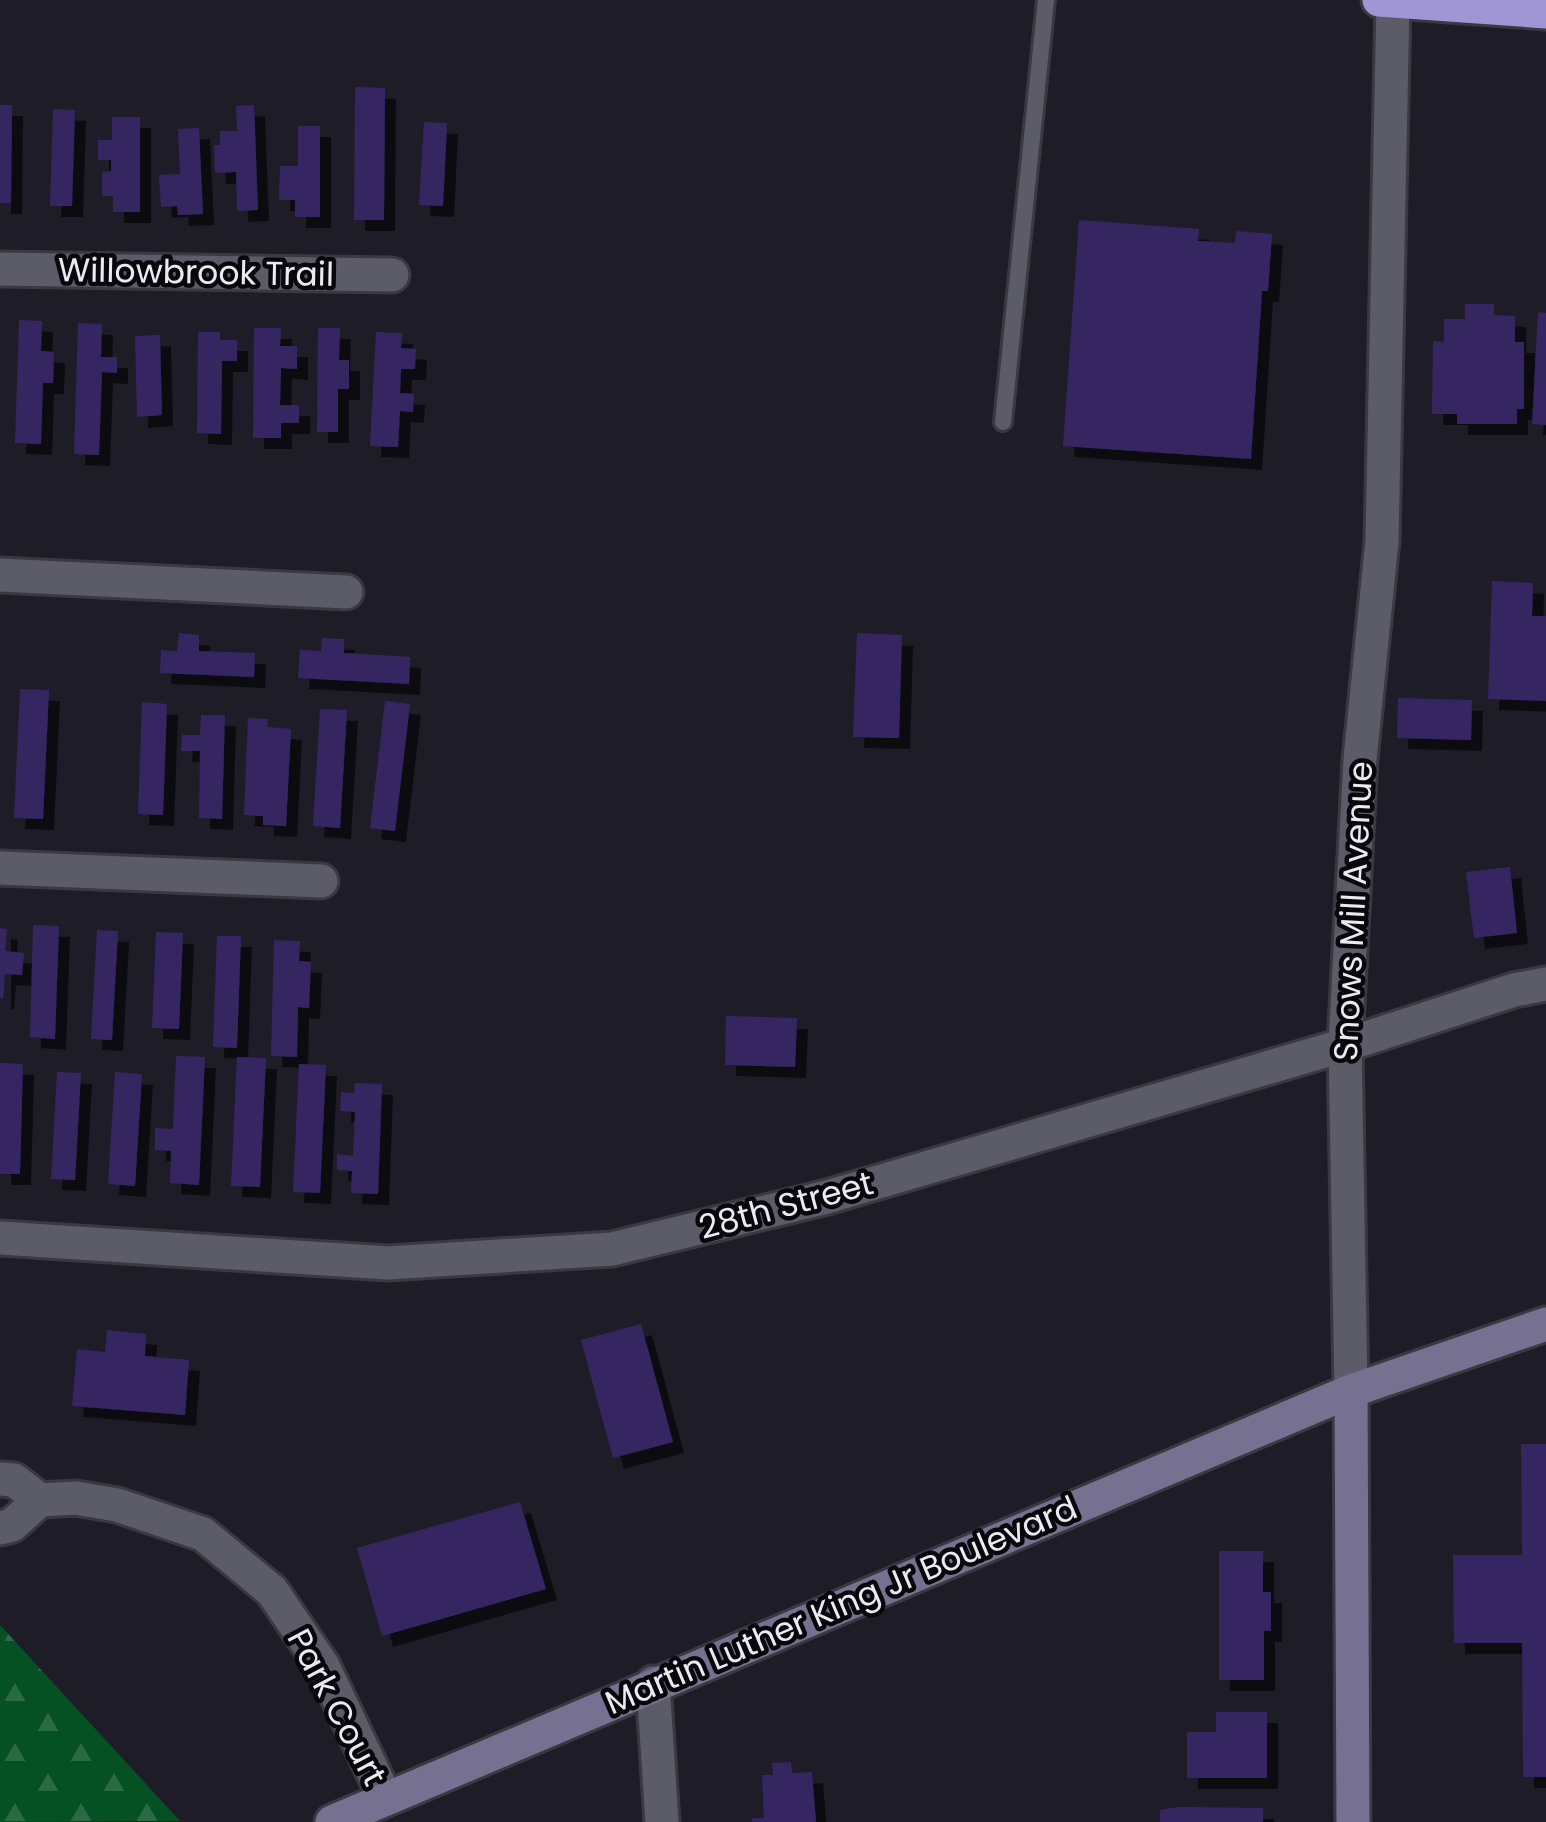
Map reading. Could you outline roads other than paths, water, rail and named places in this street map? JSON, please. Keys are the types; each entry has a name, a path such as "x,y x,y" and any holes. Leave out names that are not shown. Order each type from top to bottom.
{"highway":[{"path":"1379,0 1546,12"}],"main road":[{"name":"Martin Luther King Jr Boulevard","path":"332,1822 1351,1390 1546,1324"},
{"name":"Snows Mill Avenue","path":"1351,1390 1353,1822"}],"street":[{"name":"Snows Mill Avenue","path":"1351,1390 1345,1045 1360,759 1382,541 1393,1"},
{"name":"Willowbrook Trail","path":"0,269 392,275"},
{"path":"0,575 346,592"},
{"path":"0,868 320,881"},
{"name":"28th Street","path":"0,1238 388,1263 612,1249 826,1197 1546,984"},
{"path":"0,1479 14,1480 40,1500 11,1525 0,1528"},
{"name":"Park Court","path":"40,1500 76,1498 117,1504 203,1534 272,1591 323,1666 386,1799"},
{"path":"653,1683 662,1822"}],"lane":[{"path":"1003,422 1046,0"}]}
